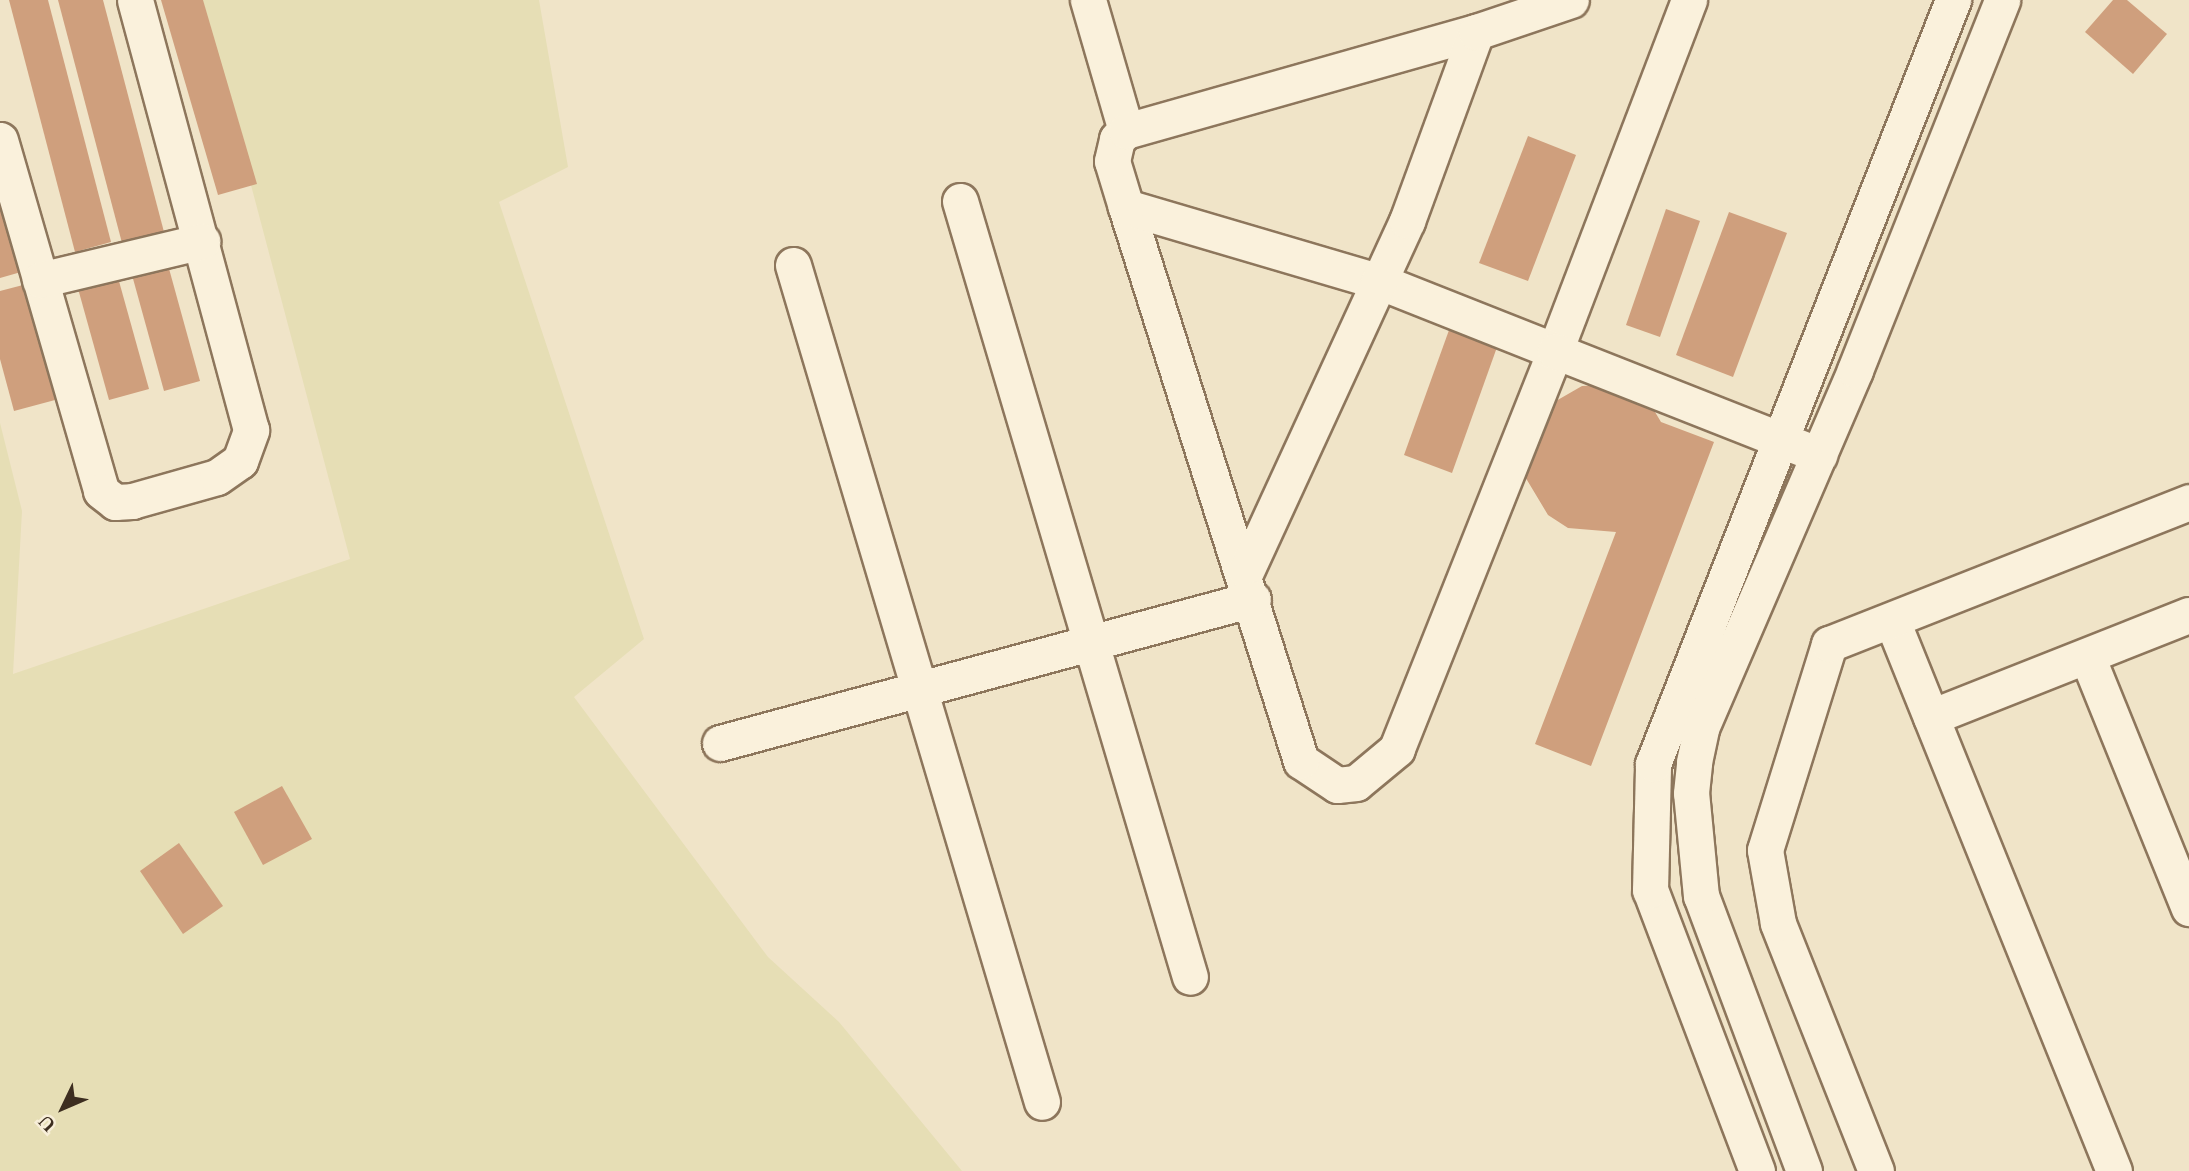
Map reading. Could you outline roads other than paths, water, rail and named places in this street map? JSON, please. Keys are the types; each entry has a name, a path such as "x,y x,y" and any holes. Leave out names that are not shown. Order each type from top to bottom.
{"street":[{"path":"0,140 92,472 115,502 132,501 217,477 249,448 251,430 135,0"},
{"path":"1088,0 1126,131"},
{"path":"1571,0 1476,32 1126,131 1117,139 1112,161 1249,585 1301,761 1337,785 1373,775 1396,749 1555,351 1689,0"},
{"path":"1757,1171 1651,895 1647,796 1664,721 1885,176 1953,0"},
{"path":"1804,1171 1701,896 1691,793 1701,728 1928,192 2002,0"},
{"path":"720,743 1089,643 1249,585 1456,101 1476,32"},
{"path":"1885,176 1928,192"},
{"path":"960,201 1190,977"},
{"path":"1126,207 1378,281 1819,454"},
{"path":"40,280 202,241"},
{"path":"793,265 1042,1102"},
{"path":"1876,1171 1778,923 1765,850 1829,643 1893,622 2189,502"},
{"path":"1931,717 2189,615"},
{"path":"1893,622 2114,1171"},
{"path":"2087,656 2189,908"},
{"path":"1651,895 1701,896"}]}
